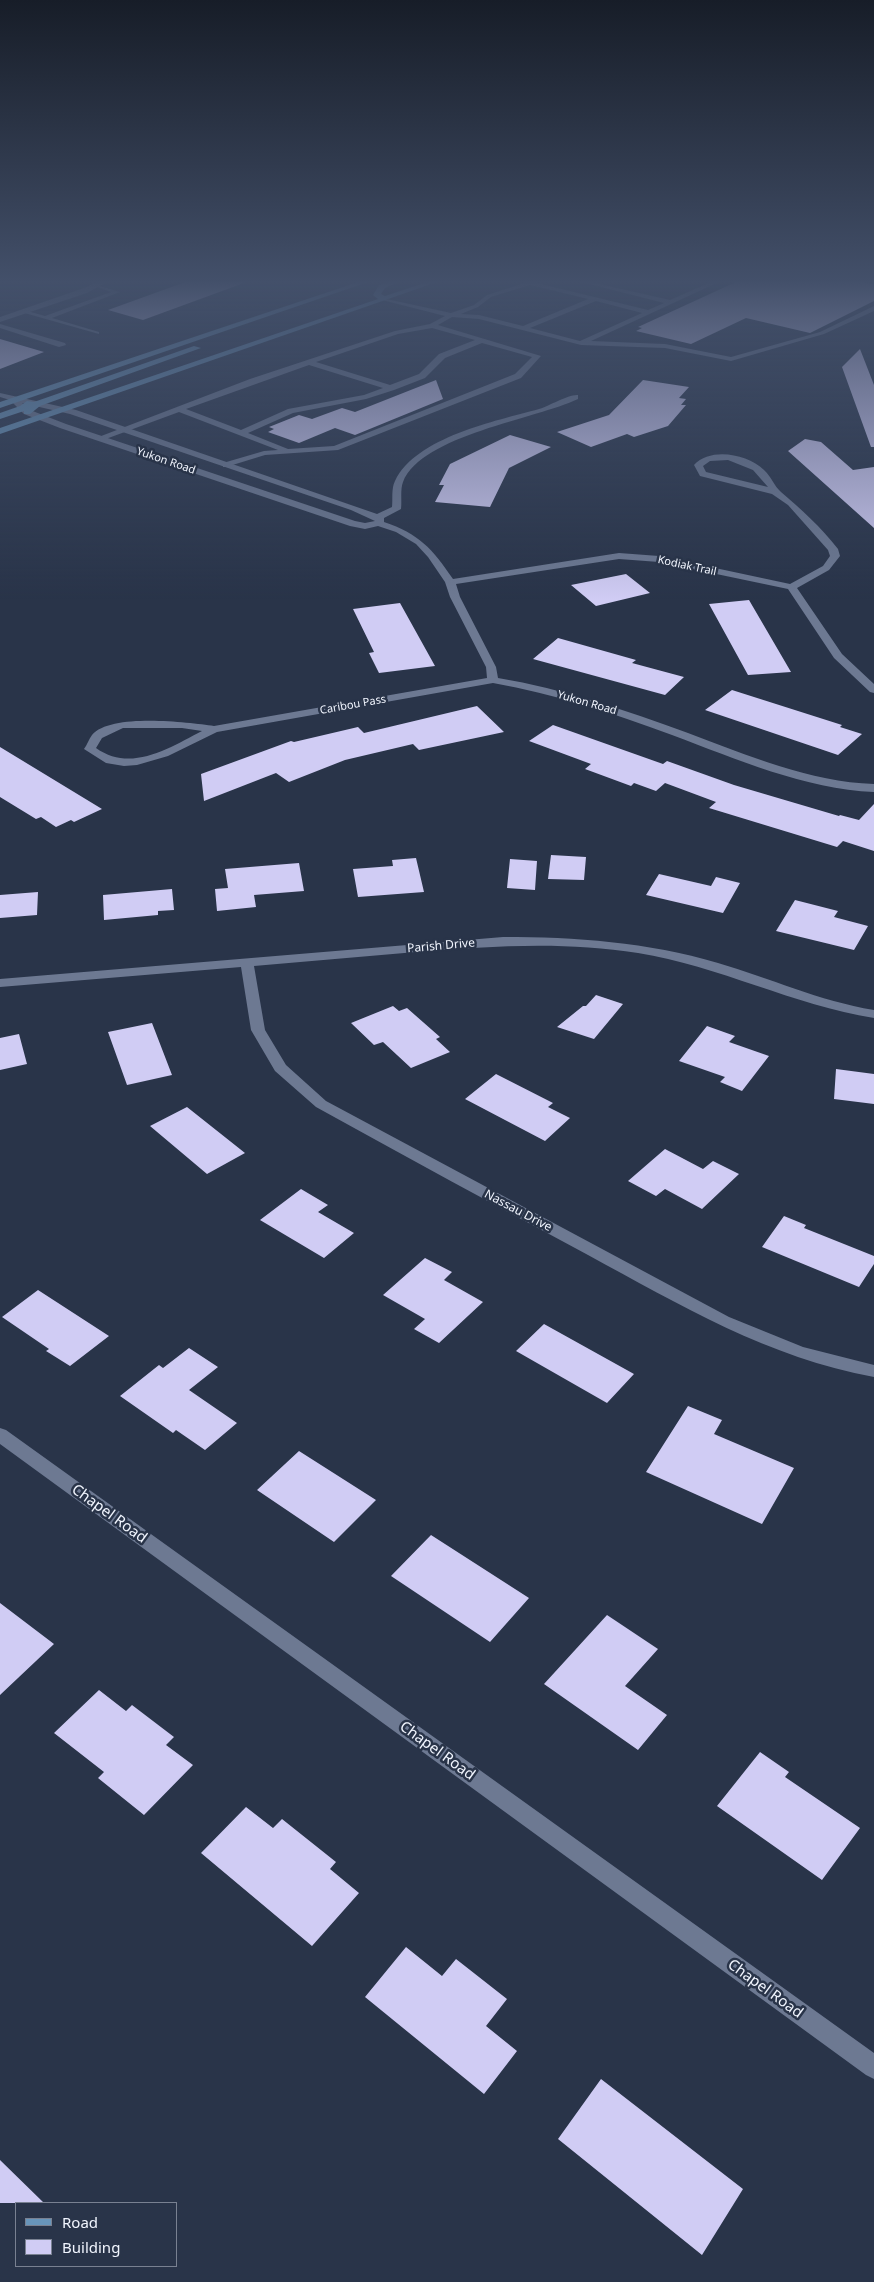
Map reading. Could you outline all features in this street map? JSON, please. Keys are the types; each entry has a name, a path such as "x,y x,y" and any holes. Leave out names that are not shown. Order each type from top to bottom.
{"main road":[{"path":"0,405 51,387"},
{"path":"0,416 86,387"},
{"path":"0,431 124,387"}],"street":[{"path":"0,395 14,400"},
{"path":"378,520 396,508 396,491 406,471 435,450 484,426 538,413 575,397"},
{"name":"Yukon Road","path":"14,400 29,407 39,417 353,524 365,526 378,520"},
{"name":"Yukon Road","path":"29,407 62,409 226,465 378,520 399,530 419,542 432,555 450,582 455,597 491,667 493,680 515,683 597,704 726,751 803,776 858,788 874,788"},
{"path":"775,492 713,478 702,474 698,465 708,459 728,458 748,462 768,479 775,492 797,509 833,549 835,556 826,568 791,587 838,656 874,690"},
{"name":"Kodiak Trail","path":"450,582 619,556 659,559 791,587"},
{"name":"Caribou Pass","path":"214,729 188,743 148,760 126,763 108,761 90,749 97,736 121,725 182,725 214,729 493,680"},
{"name":"Parish Drive","path":"0,983 503,941 585,942 648,950 694,961 828,1004 874,1014"},
{"name":"Nassau Drive","path":"247,962 258,1030 280,1068 321,1104 723,1321 754,1336 828,1362 874,1372"},
{"name":"Chapel Road","path":"0,1435 874,2067"}],"lane":[{"path":"100,438 238,387"},
{"path":"226,465 264,453 335,448 489,387"},
{"path":"241,433 291,411 366,397 391,388"},
{"path":"179,409 290,451"}],"building":[{"path":"417,387 439,387 443,399 355,435 335,428 299,443 268,432 274,429 269,427 299,415 312,419 342,408 355,412"},
{"path":"636,387 689,387 679,398 686,399 681,405 686,405 668,426 634,437 627,434 591,447 557,432 609,415"},
{"path":"849,387 874,387 874,447 871,447"},
{"path":"510,435 551,447 509,468 490,507 435,502 444,485 439,485 450,464"},
{"path":"805,439 821,442 853,470 874,467 874,528 788,451"},
{"path":"626,574 650,593 596,606 571,585"},
{"path":"749,600 791,672 748,675 709,604"},
{"path":"400,603 435,666 379,673 369,653 374,652 353,609"},
{"path":"558,638 636,660 632,663 684,677 665,695 533,659"},
{"path":"732,690 842,725 840,727 862,734 838,755 705,710"},
{"path":"477,706 504,732 419,750 413,744 345,760 289,782 276,773 204,801 201,774 291,741 294,742 358,727 364,733"},
{"path":"553,725 663,764 667,761 734,785 839,816 859,820 874,804 874,851 843,841 837,847 709,808 716,802 665,783 656,791 634,783 631,786 585,769 591,764 529,741"},
{"path":"0,747 102,809 74,822 71,820 56,827 41,817 36,819 0,797"},
{"path":"551,855 586,857 584,880 548,879"},
{"path":"416,858 424,892 358,897 353,869 393,866 392,860"},
{"path":"510,859 537,861 535,890 507,888"},
{"path":"299,863 304,891 254,895 256,907 217,911 215,889 228,888 225,869"},
{"path":"659,874 711,886 716,877 740,883 723,913 646,895"},
{"path":"172,889 174,910 158,911 158,915 104,920 103,895"},
{"path":"38,892 37,915 0,918 0,895"},
{"path":"795,900 838,911 834,917 868,926 854,950 776,931"},
{"path":"596,995 623,1004 594,1039 557,1027 583,1006 586,1006"},
{"path":"393,1006 399,1011 407,1008 440,1037 436,1039 450,1052 411,1068 383,1042 374,1045 351,1023"},
{"path":"152,1023 172,1075 127,1085 108,1032"},
{"path":"707,1026 735,1036 729,1042 769,1056 742,1091 720,1082 725,1077 679,1061"},
{"path":"19,1034 27,1064 0,1070 0,1038"},
{"path":"836,1069 874,1074 874,1104 834,1099"},
{"path":"496,1074 553,1103 548,1107 570,1118 545,1141 465,1099"},
{"path":"187,1107 245,1153 207,1174 150,1126"},
{"path":"665,1149 703,1169 713,1161 739,1174 702,1209 665,1189 656,1196 628,1181"},
{"path":"301,1189 328,1205 318,1212 354,1233 324,1258 260,1220"},
{"path":"784,1216 806,1225 804,1228 874,1256 874,1264 859,1287 762,1247"},
{"path":"425,1258 452,1272 444,1280 483,1302 439,1343 414,1329 425,1319 383,1295"},
{"path":"38,1290 109,1336 70,1366 46,1351 49,1349 2,1317"},
{"path":"544,1324 634,1374 607,1403 516,1351"},
{"path":"189,1348 218,1367 189,1390 237,1423 205,1450 176,1430 173,1433 120,1396 159,1365 163,1368"},
{"path":"688,1406 722,1420 714,1434 794,1468 762,1524 646,1472"},
{"path":"299,1451 376,1500 334,1542 257,1490"},
{"path":"431,1535 529,1598 490,1642 391,1576"},
{"path":"0,1603 54,1644 0,1695"},
{"path":"607,1615 658,1649 625,1686 667,1715 638,1750 544,1684"},
{"path":"99,1690 126,1711 132,1705 174,1737 166,1745 193,1765 144,1815 98,1778 104,1772 54,1733"},
{"path":"760,1752 789,1772 785,1777 860,1828 822,1880 717,1806"},
{"path":"246,1807 273,1828 282,1819 336,1862 330,1869 359,1893 312,1946 201,1853"},
{"path":"406,1947 442,1976 456,1959 507,1999 486,2026 517,2051 484,2094 365,1997"},
{"path":"601,2079 743,2189 702,2255 558,2139"},
{"path":"0,2160 43,2202 0,2203"}]}
